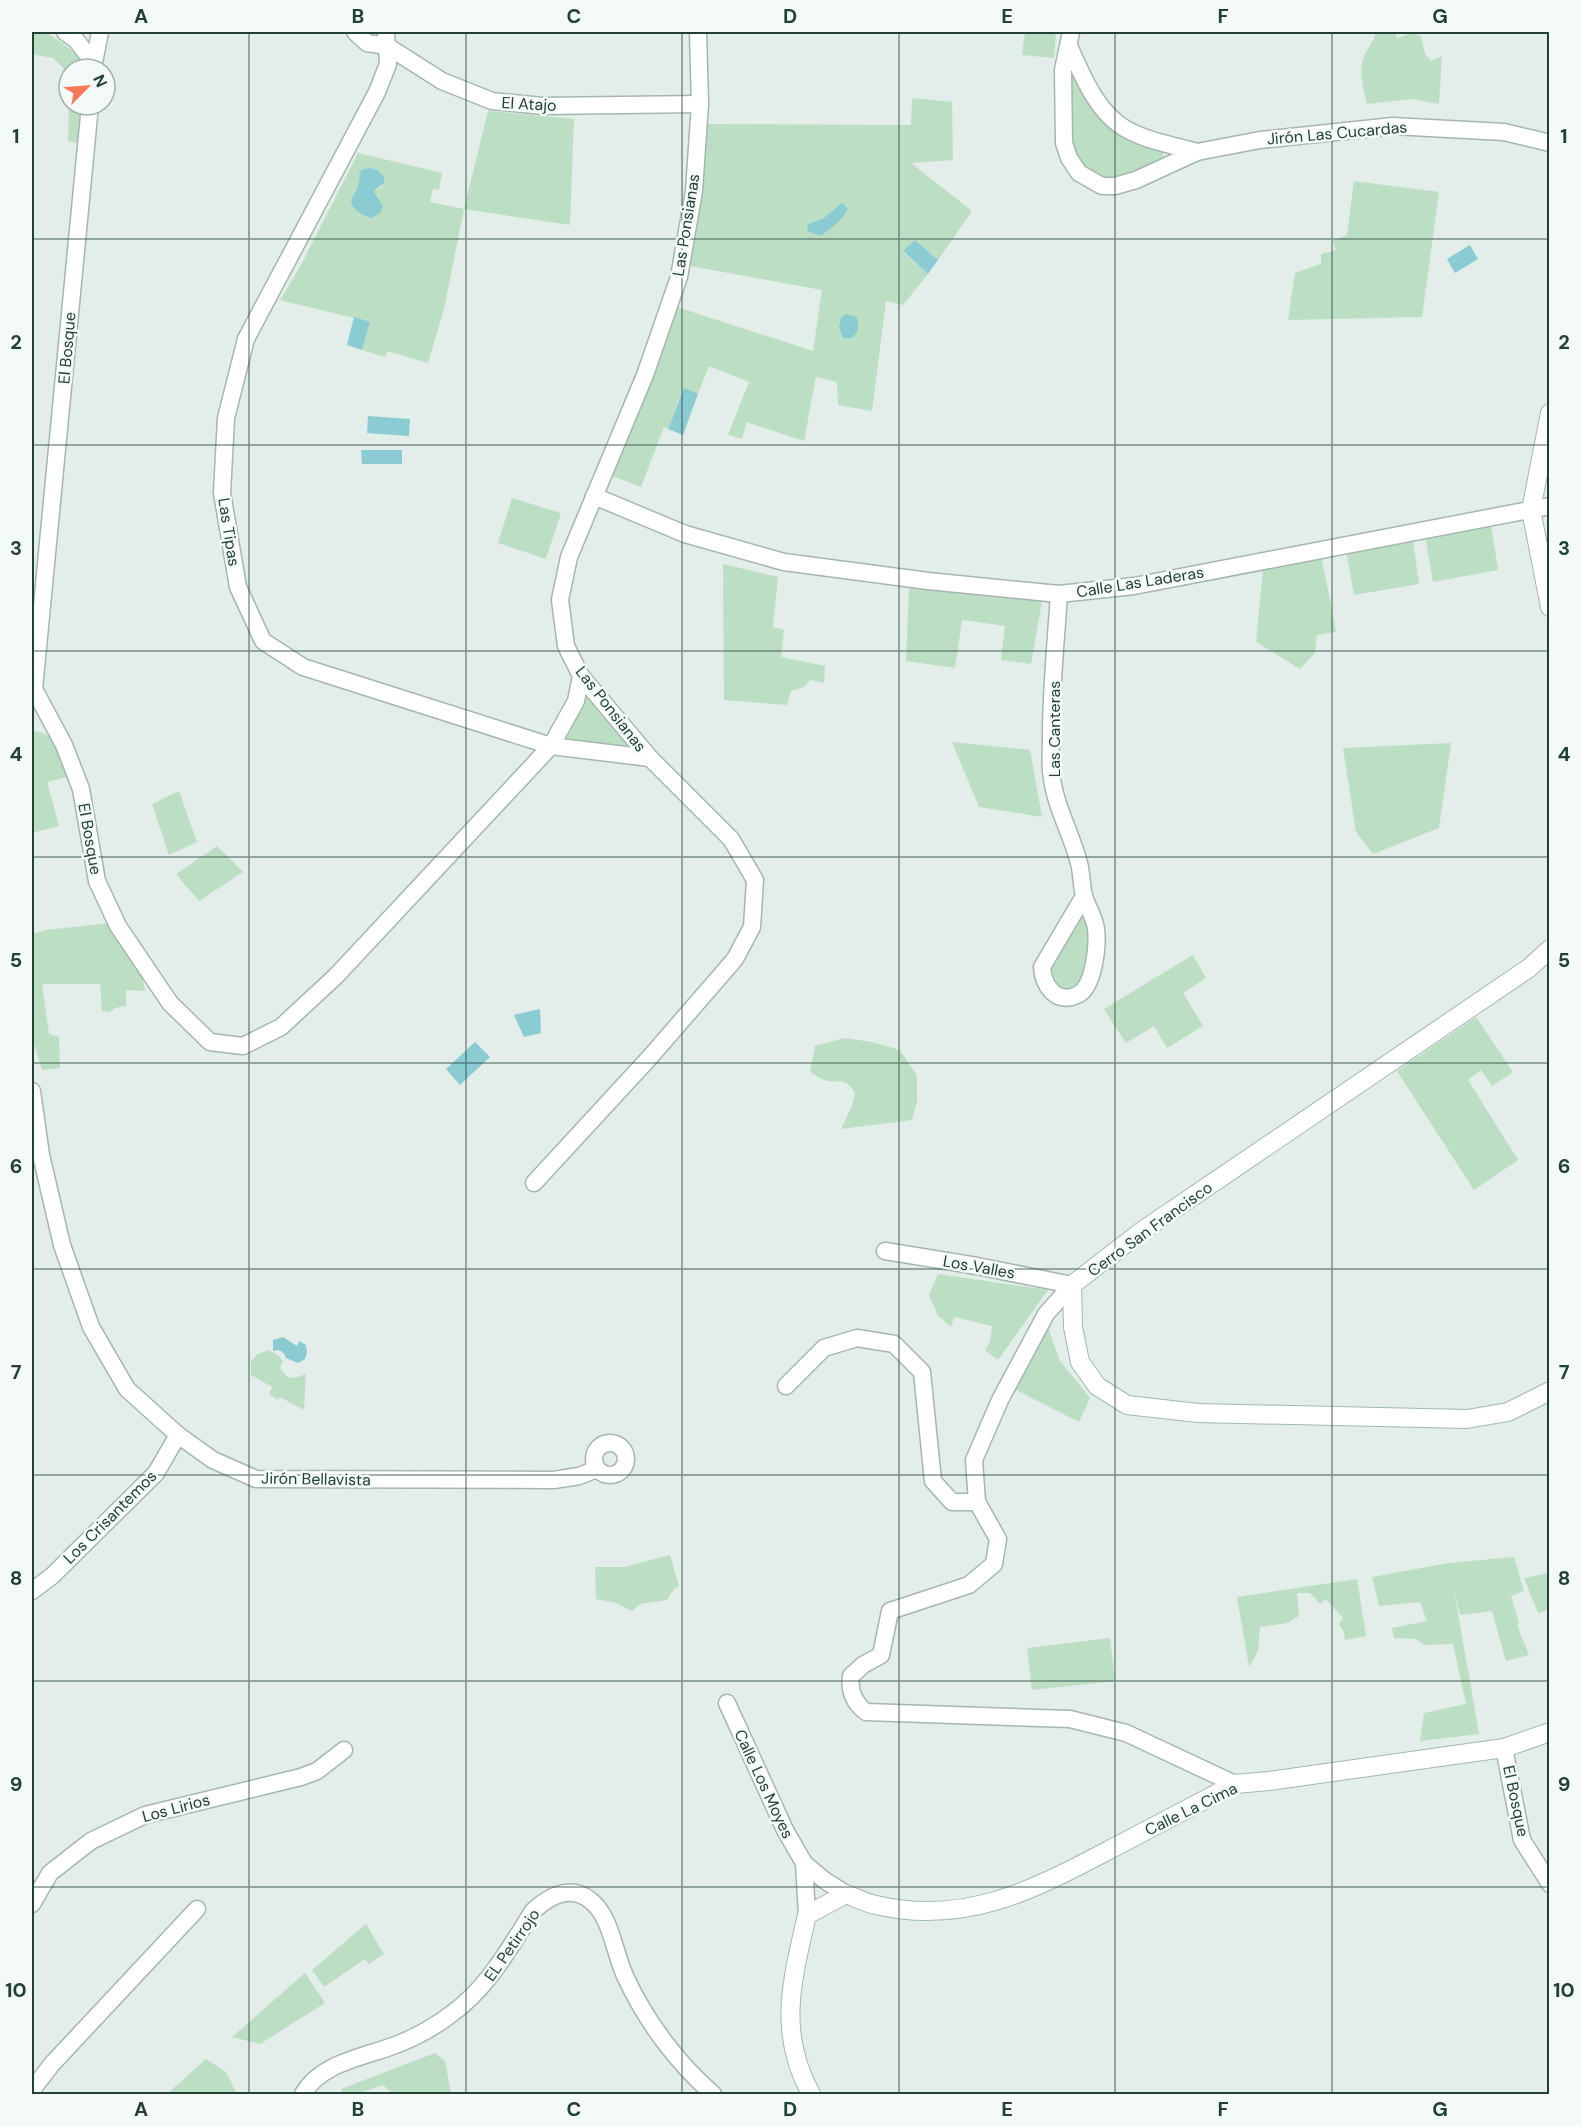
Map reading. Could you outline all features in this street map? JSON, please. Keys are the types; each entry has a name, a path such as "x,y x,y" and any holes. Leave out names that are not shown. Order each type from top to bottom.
{"street":[{"path":"65,32 76,40 87,57"},
{"path":"95,57 100,32"},
{"name":"El Atajo","path":"355,32 368,43 387,39 442,81 492,101 543,106 700,104"},
{"name":"Las Ponsianas","path":"534,1183 651,1056 735,959 752,927 755,880 731,839 650,758 581,676 566,646 560,600 569,556 645,375 679,277 694,191 700,104 698,32"},
{"name":"Las Tipas","path":"387,39 388,64 377,92 246,339 226,418 222,492 238,587 262,641 303,666 551,746 650,758"},
{"name":"Jirón Las Cucardas","path":"1070,39 1085,80 1107,113 1125,129 1197,152"},
{"name":"Jirón Las Cucardas","path":"1070,39 1063,70 1064,143 1069,158 1079,173 1102,186 1115,186 1197,152 1260,140 1393,126 1504,132 1550,143"},
{"name":"El Bosque","path":"89,117 33,690 64,745 81,789 97,881 118,926 170,1003 210,1042 243,1046 281,1027 336,976 551,746 576,701 581,676"},
{"path":"1161,142 1163,168"},
{"path":"1550,412 1531,510 1550,607"},
{"name":"Calle Las Laderas","path":"594,496 685,534 784,562 928,581 1059,594 1134,586 1550,506"},
{"name":"Las Canteras","path":"1059,594 1051,714 1051,772 1060,814 1079,862 1084,896 1096,928 1091,977 1086,988 1077,995 1066,998 1049,991 1042,979 1042,967 1084,896"},
{"name":"Cerro San Francisco","path":"1550,950 1529,968 1142,1231 1072,1285 1073,1328 1080,1362 1097,1386 1126,1405 1198,1413 1467,1419 1508,1412 1550,1391"},
{"name":"Jirón Bellavista","path":"32,1091 41,1155 62,1245 91,1327 127,1389 178,1435 213,1460 256,1479 554,1480 579,1476 597,1469"},
{"name":"Los Valles","path":"885,1251 1072,1285"},
{"path":"1072,1285 1046,1314 1000,1400 974,1460 977,1502 998,1539 994,1564 969,1585 890,1611 881,1655 863,1665 851,1676 849,1685 858,1706 866,1712 1070,1719 1126,1732 1235,1784"},
{"path":"786,1386 824,1348 857,1338 894,1344 922,1372 933,1481 952,1502 977,1502"},
{"name":"Los Crisantemos","path":"32,1591 52,1576 156,1473 178,1435"},
{"name":"Calle Los Moyes","path":"727,1703 785,1830 804,1863 824,1880 846,1894"},
{"name":"Calle La Cima","path":"846,1894 874,1905 909,1911 949,1911 996,1902 1044,1884 1235,1784 1504,1748 1550,1732"},
{"name":"El Bosque","path":"1504,1748 1522,1840 1550,1884"},
{"name":"Los Lirios","path":"32,1904 50,1873 91,1841 145,1815 301,1777 316,1771 344,1750"},
{"name":"Calle Los Moyes","path":"804,1863 807,1915 794,1971 790,2000 790,2031 793,2054 811,2094"},
{"name":"EL Petirrojo","path":"303,2094 311,2081 324,2072 399,2044 451,2015 470,2000 484,1984 533,1911 557,1894 573,1892 589,1899 600,1912 632,1991 670,2049 713,2094"},
{"path":"807,1915 846,1894"},
{"path":"32,2090 57,2058 197,1909"}],"green space":[{"path":"32,32 45,32 80,57 57,57 57,62 53,58 32,54"},
{"path":"1025,32 1056,32 1054,58 1022,55"},
{"path":"1375,32 1394,32 1397,38 1413,33 1421,36 1425,54 1431,61 1442,56 1439,104 1411,99 1367,104 1362,66"},
{"path":"1069,46 1107,113 1161,142 1164,159 1115,186 1069,158"},
{"path":"912,98 952,102 953,160 911,163 972,211 938,260 915,240 903,252 928,274 903,305 886,301 872,411 838,405 837,382 816,377 804,441 747,422 742,439 728,435 749,382 709,366 698,394 683,389 668,429 664,427 641,487 610,475 674,306 813,351 822,290 690,266 706,124 911,125"},
{"path":"488,111 574,119 570,225 464,209"},
{"path":"69,117 84,117 81,144 68,141"},
{"path":"358,153 442,173 439,190 433,189 430,202 464,209 444,309 428,363 387,351 385,357 362,350 370,322 280,300 301,265","holes":["363,169 378,170 384,177 382,186 374,191 380,199 353,192 359,186 359,173"]},
{"path":"1354,181 1439,192 1422,317 1288,320 1295,273 1321,264 1321,254 1336,250 1332,241 1347,235"},
{"path":"512,498 561,513 546,559 498,543"},
{"path":"1490,518 1498,570 1433,582 1424,530"},
{"path":"1412,533 1419,584 1354,595 1345,545"},
{"path":"1322,559 1336,632 1317,635 1315,653 1300,669 1256,642 1263,569"},
{"path":"723,564 778,577 773,627 784,630 781,657 825,666 824,683 810,680 804,687 791,691 787,705 724,700"},
{"path":"909,586 1042,601 1031,664 1001,660 1005,626 962,620 955,668 906,661"},
{"path":"581,676 650,758 551,746"},
{"path":"32,731 41,732 53,740 62,753 71,776 47,782 59,826 32,833"},
{"path":"952,742 1030,750 1042,817 979,807"},
{"path":"1451,743 1439,828 1373,854 1356,832 1343,748"},
{"path":"179,791 197,842 169,855 152,804"},
{"path":"217,846 243,872 199,901 176,874"},
{"path":"1084,896 1096,928 1077,995 1042,979"},
{"path":"110,923 142,974 145,991 126,990 126,1006 109,1012 102,1011 100,984 42,984 49,1034 59,1037 60,1068 42,1070 32,1037 32,934 46,930"},
{"path":"1193,955 1206,978 1183,993 1203,1026 1167,1048 1154,1026 1126,1043 1104,1009"},
{"path":"1476,1017 1513,1072 1492,1086 1481,1070 1468,1080 1518,1160 1474,1190 1397,1071"},
{"path":"844,1038 872,1042 900,1050 917,1076 917,1101 912,1120 841,1129 852,1106 855,1093 845,1082 824,1080 810,1072 815,1046"},
{"path":"938,1274 1048,1290 998,1360 985,1350 990,1342 992,1326 954,1317 951,1327 938,1316 929,1295"},
{"path":"1048,1328 1060,1361 1090,1398 1079,1422 1016,1390"},
{"path":"268,1350 278,1355 283,1361 280,1368 287,1377 295,1378 306,1374 304,1410 280,1397 278,1400 269,1394 272,1387 251,1375 251,1361 258,1354"},
{"path":"670,1555 679,1586 674,1589 667,1600 640,1604 632,1611 616,1603 596,1599 595,1567 624,1567"},
{"path":"1514,1557 1524,1591 1511,1596 1519,1622 1517,1625 1529,1655 1506,1661 1492,1611 1460,1615 1454,1590 1479,1734 1420,1741 1424,1713 1466,1704 1453,1644 1425,1645 1416,1639 1394,1638 1392,1628 1427,1621 1420,1602 1379,1606 1372,1577 1449,1563"},
{"path":"1549,1573 1549,1610 1538,1613 1524,1578"},
{"path":"1357,1579 1366,1636 1345,1640 1344,1632 1339,1624 1343,1618 1326,1599 1320,1604 1310,1593 1297,1593 1299,1616 1288,1623 1260,1627 1258,1651 1249,1667 1237,1597"},
{"path":"1110,1638 1115,1681 1032,1690 1027,1648"},
{"path":"366,1924 384,1954 369,1964 365,1959 324,1987 312,1970"},
{"path":"305,1973 325,2003 260,2044 232,2037"},
{"path":"435,2053 445,2061 451,2094 393,2094 383,2085 356,2094 343,2094 341,2089"},
{"path":"206,2059 226,2072 237,2094 167,2094"}],"water":[{"path":"363,169 378,170 384,177 384,183 374,191 383,206 380,213 371,218 359,213 351,203 358,185 359,173"},
{"path":"842,203 848,209 843,217 821,236 807,231 808,224 824,218"},
{"path":"915,240 938,260 928,274 903,251"},
{"path":"1470,245 1478,259 1455,273 1447,259"},
{"path":"847,314 857,317 858,329 852,338 843,338 839,327 841,317"},
{"path":"354,317 370,322 362,350 347,345"},
{"path":"684,388 698,394 683,435 668,429"},
{"path":"368,416 410,419 409,436 367,433"},
{"path":"361,450 402,450 402,464 362,464"},
{"path":"540,1009 541,1033 524,1037 514,1015"},
{"path":"475,1042 490,1057 460,1085 446,1069"},
{"path":"283,1337 297,1346 299,1341 306,1345 305,1359 298,1363 286,1358 281,1351 273,1351 273,1340"}]}
